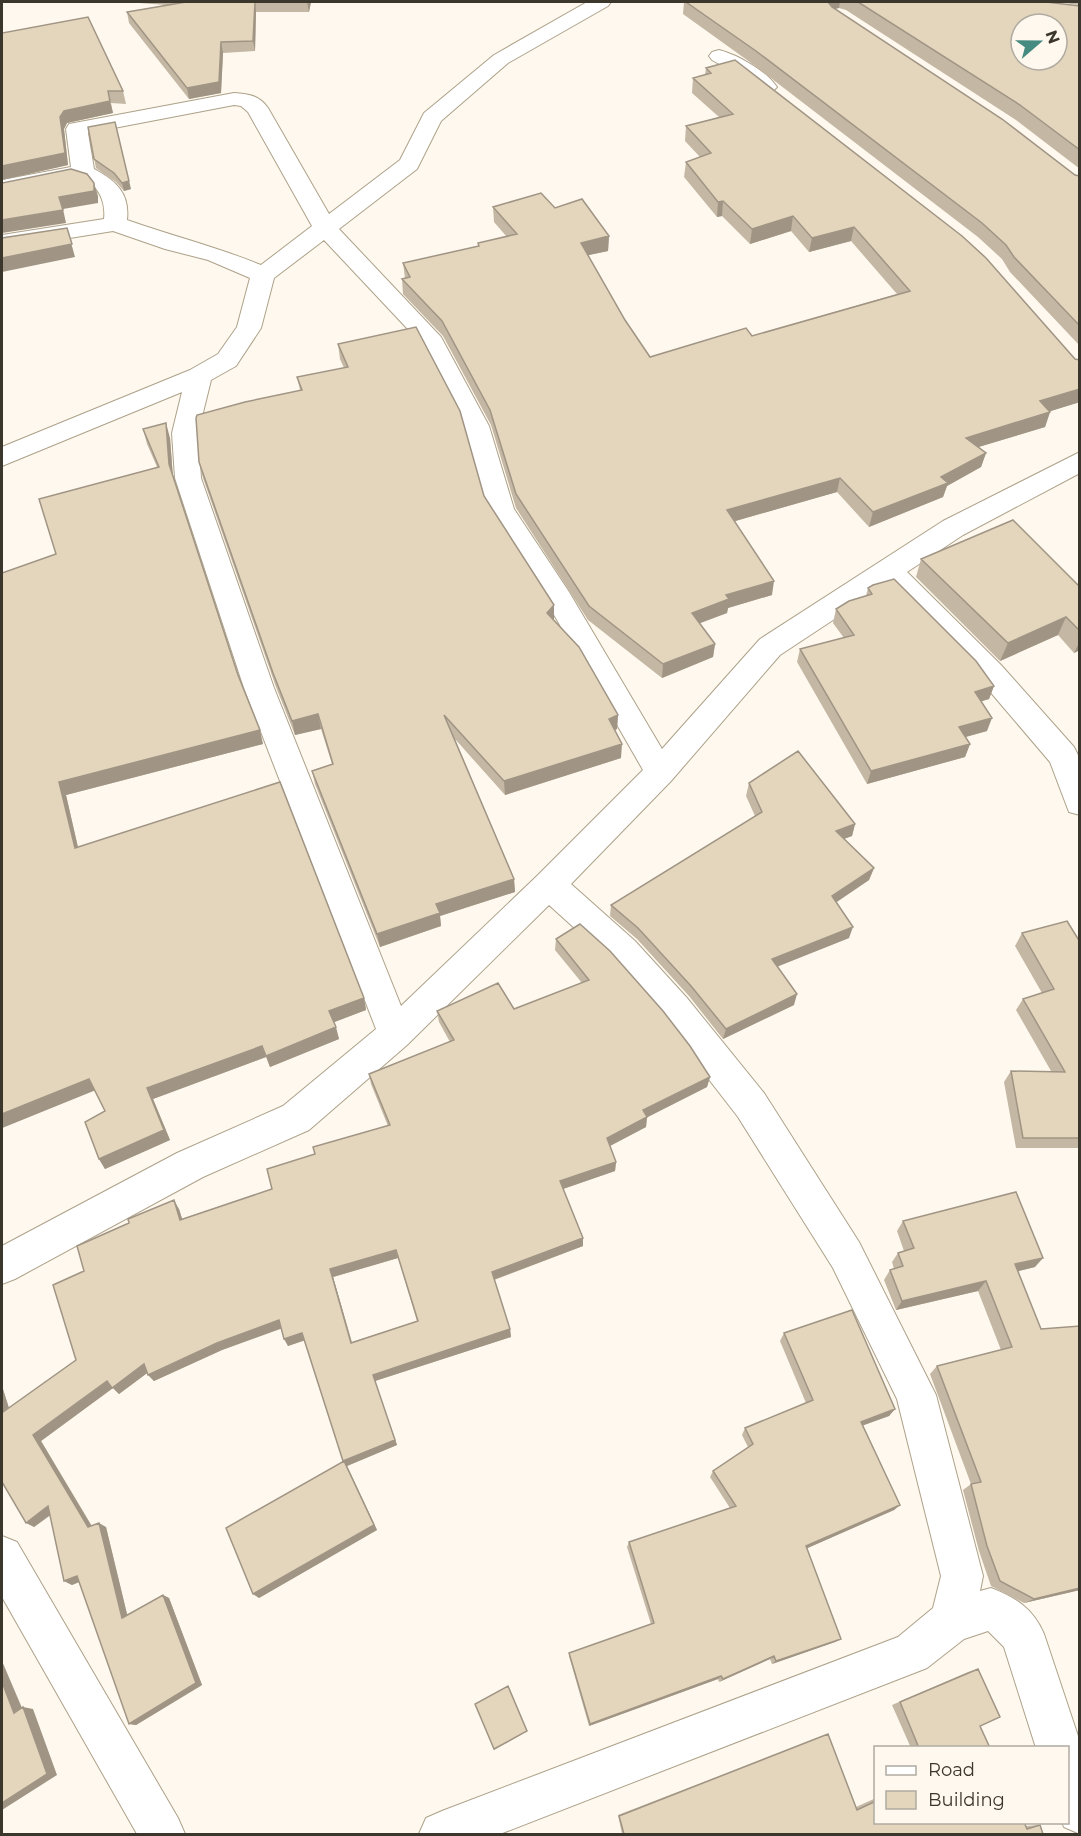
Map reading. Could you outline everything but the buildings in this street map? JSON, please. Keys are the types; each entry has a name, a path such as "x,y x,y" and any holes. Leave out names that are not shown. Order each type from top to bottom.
{"street":[{"path":"2,457 199,376 227,360 249,328 263,275 409,164 432,118 501,59 601,2"},
{"path":"719,56 746,71 781,99"},
{"path":"83,172 77,129 234,99 247,100 257,108 325,228 429,337 476,426 501,510 559,598 660,771"},
{"path":"2,186 83,172 106,184 117,207 115,224"},
{"path":"2,242 115,224 173,244 216,255 263,275"},
{"path":"199,376 185,433 188,478 259,688 395,1034"},
{"path":"2,1266 190,1165 296,1118 395,1034 549,885 660,771 770,647 953,528 1080,461"},
{"path":"888,570 991,673 1063,756 1080,803"},
{"path":"549,885 623,951 675,1009 751,1105 846,1255 916,1395 962,1576 952,1621"},
{"path":"2,1557 162,1834"},
{"path":"442,1834 912,1653 952,1621 992,1609 1010,1620 1022,1634 1058,1746"},
{"path":"1069,1778 1080,1811"}]}
